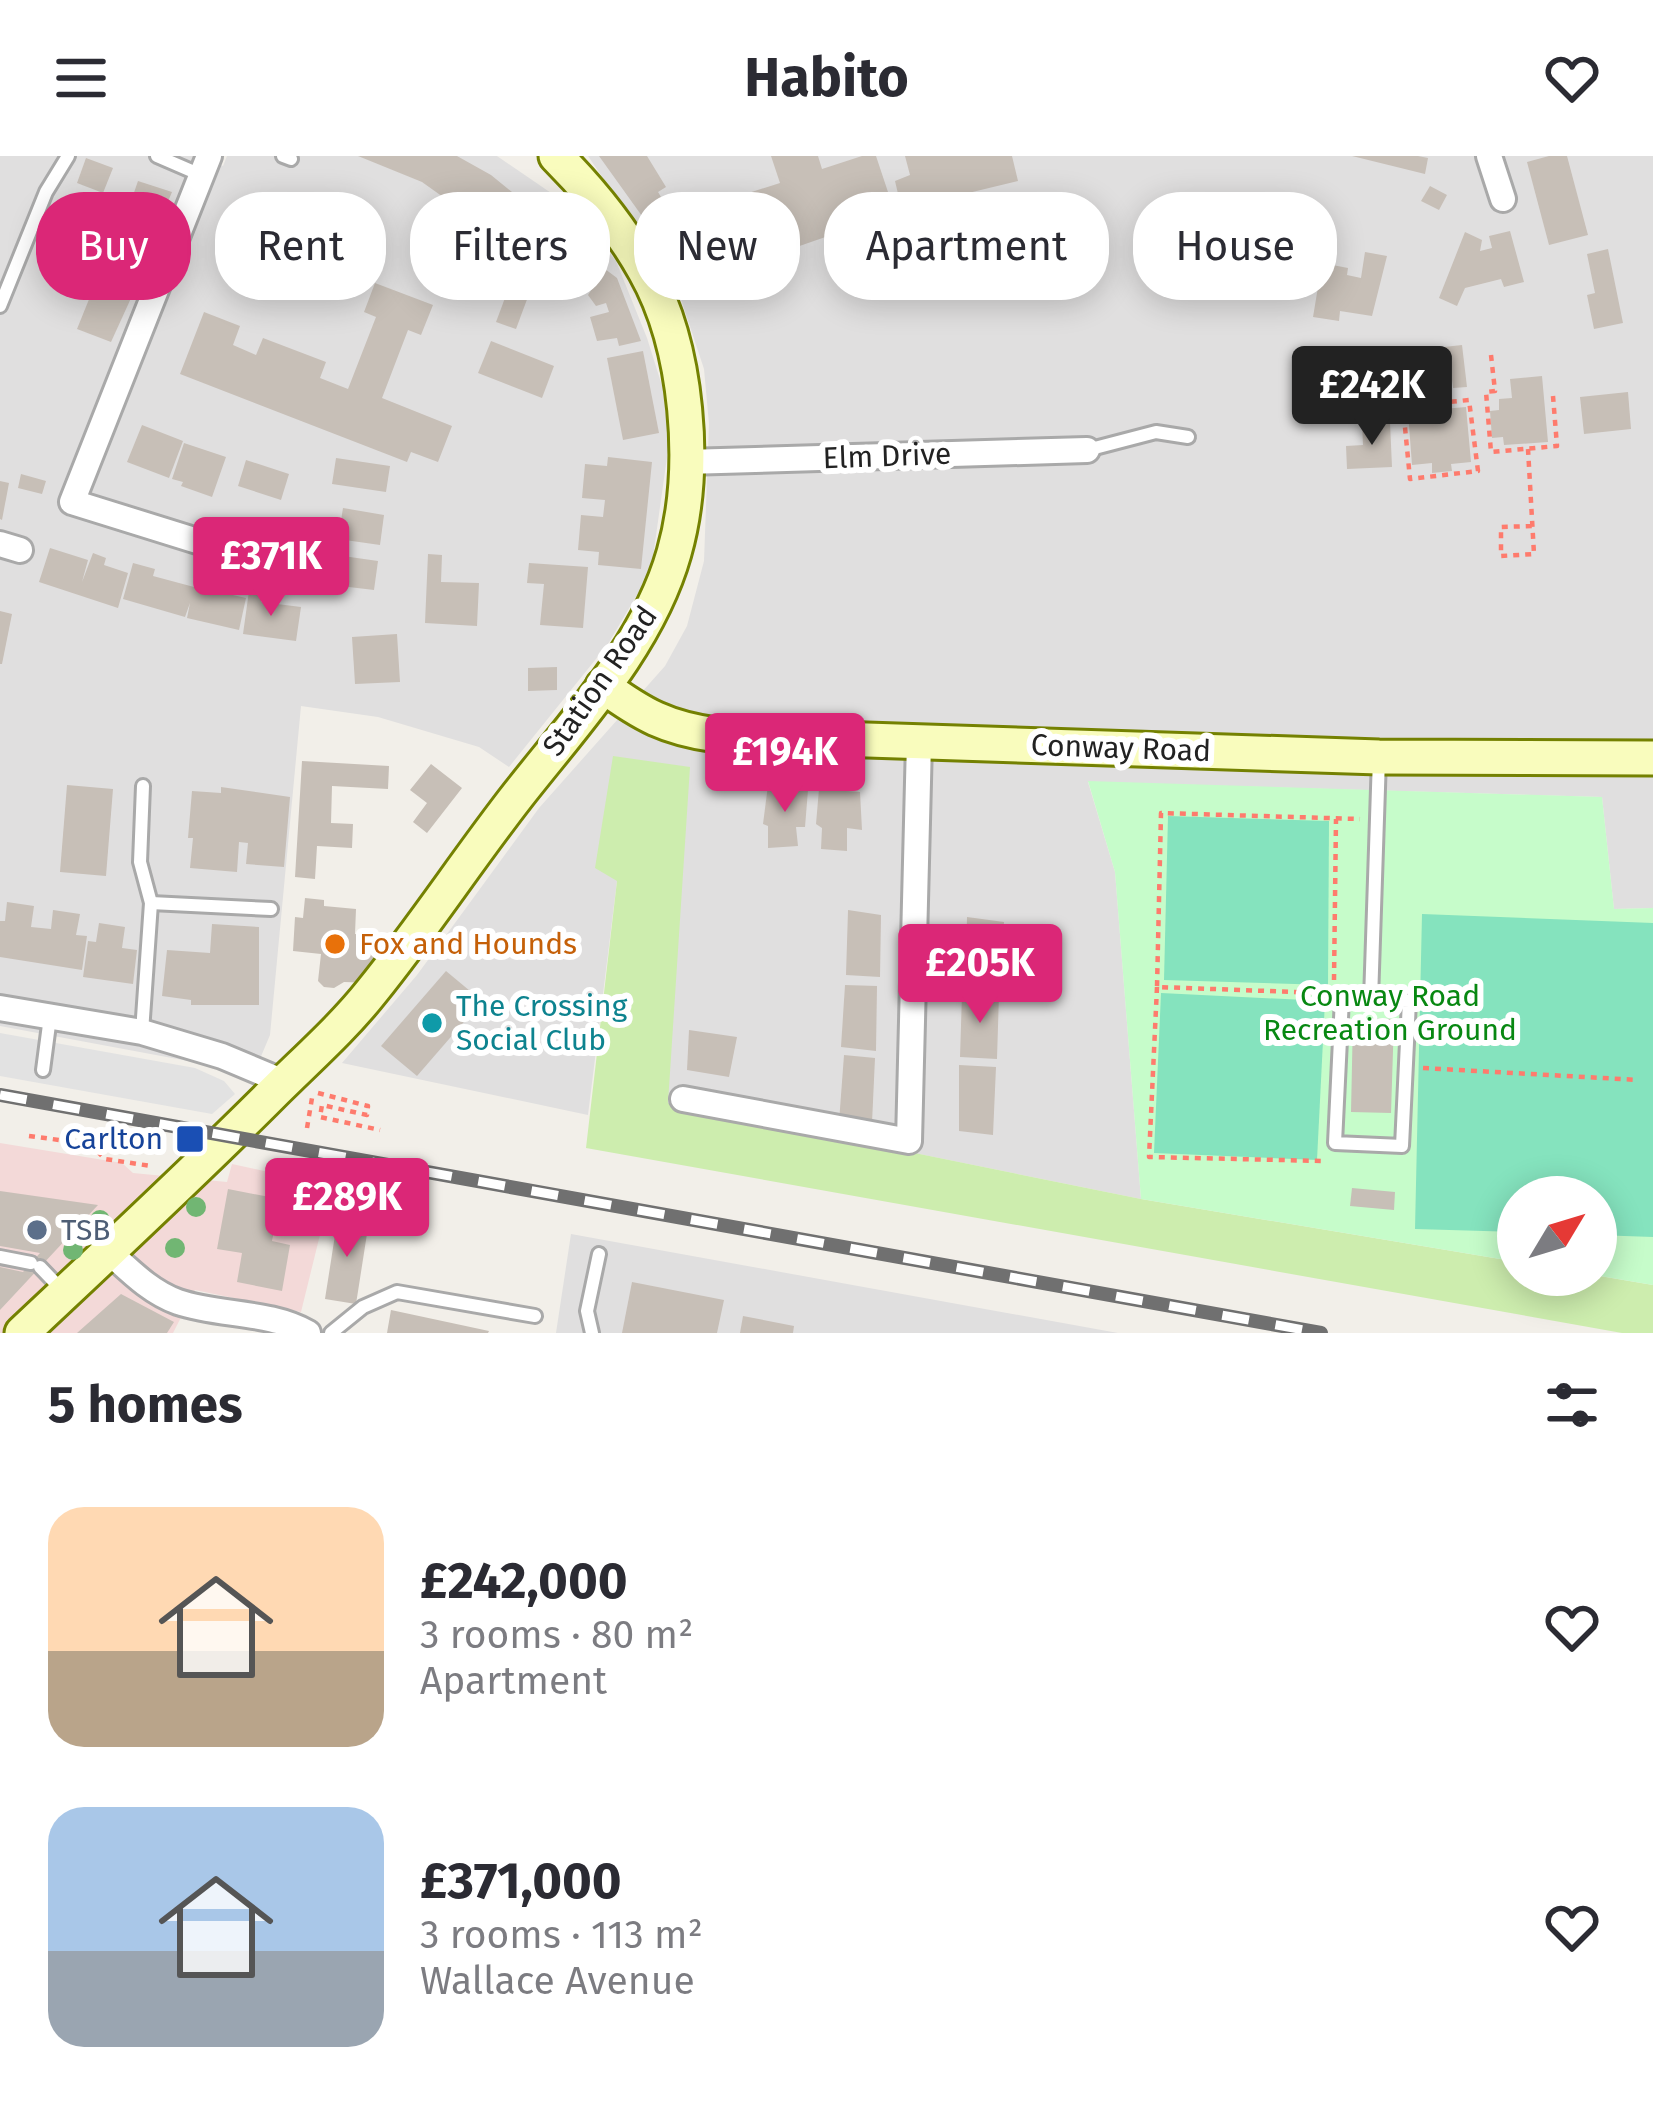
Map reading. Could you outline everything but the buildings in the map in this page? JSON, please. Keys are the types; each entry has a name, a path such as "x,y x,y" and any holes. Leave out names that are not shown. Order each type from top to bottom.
{"street":[{"name":"Station Road","path":"22,1333 372,992 603,686 657,601 675,550 686,462 678,373 662,308 644,270 556,156"},
{"path":"205,165 72,502 223,549"},
{"name":"Elm Drive","path":"686,462 1087,450"},
{"name":"Conway Road","path":"603,686 645,717 693,732 1379,757 1653,758"},
{"path":"683,1100 909,1141 919,742"},
{"path":"0,1008 142,1032 222,1056 284,1082"},
{"path":"108,1251 151,1287 181,1303 288,1324 308,1333"}],"lane":[{"path":"0,306 46,192 68,156"},
{"path":"157,156 205,165"},
{"path":"1087,450 1156,432 1188,437"},
{"path":"1371,1000 1379,757"},
{"path":"142,1032 151,903 140,862 143,786"},
{"path":"151,903 271,909"},
{"path":"1342,998 1371,1000 1409,1001 1402,1146 1335,1143 1342,998"},
{"path":"43,1070 50,1017"},
{"path":"592,1333 587,1311 598,1254"},
{"path":"0,1256 35,1265 65,1293"},
{"path":"331,1333 363,1307 397,1292 535,1316"}],"path":[{"path":"1491,355 1495,391 1486,392 1491,452 1557,446 1553,396"},
{"path":"1418,389 1419,405"},
{"path":"1469,400 1478,471 1410,479 1403,407 1419,405 1469,400"},
{"path":"1528,449 1534,554 1501,556 1501,527 1532,526"},
{"path":"1325,1143 1324,1164 1149,1157 1161,812 1378,820"},
{"path":"1157,987 1334,994 1336,818"},
{"path":"1406,1067 1638,1080"},
{"path":"307,1127 313,1092 368,1106 367,1114 322,1105 320,1117 380,1130"},
{"path":"29,1136 90,1144 105,1159 166,1168 180,1183"}],"shaded area":[{"path":"0,156 197,156 223,166 227,156 497,156 550,192 410,192 410,300 610,300 610,254 647,338 663,389 669,443 651,571 608,644 509,767 479,747 378,717 301,706 270,1035 251,1080 215,1066 0,1026"},
{"path":"588,156 1653,156 1653,908 1614,909 1602,797 1088,782 1115,872 1141,1199 667,1103 617,881 588,1115 342,1063 417,975 539,808 665,666 687,626 704,561 709,424 704,369 681,300 800,300 800,192 634,192 634,224"},
{"path":"0,1033 195,1068 224,1081 235,1094 212,1114 0,1076"},
{"path":"0,1143 122,1163 133,1173 227,1182 232,1164 332,1186 301,1312 195,1290 173,1333 0,1333"},
{"path":"571,1234 1118,1333 556,1333"}],"green space":[{"path":"613,756 690,767 668,1103 1141,1199 1497,1258 1497,1296 1617,1296 1617,1279 1653,1285 1653,1333 1622,1333 586,1148 617,881 595,868"},
{"name":"Conway Road Recreation Ground","path":"1088,781 1602,797 1614,909 1653,908 1653,1285 1617,1279 1617,1176 1497,1176 1497,1258 1141,1199 1115,872"},
{"path":"1168,816 1329,821 1328,985 1164,980"},
{"path":"1422,914 1653,923 1653,1237 1617,1236 1617,1176 1497,1176 1497,1231 1415,1229"},
{"path":"1161,993 1325,1001 1317,1160 1154,1153"}],"railway":[{"path":"0,1095 1321,1333"}],"place":[{"name":"Fox and Hounds","path":"335,944"},
{"name":"The Crossing Social Club","path":"432,1023"},
{"name":"Carlton","path":"190,1139"},
{"name":"TSB","path":"37,1230"}]}
